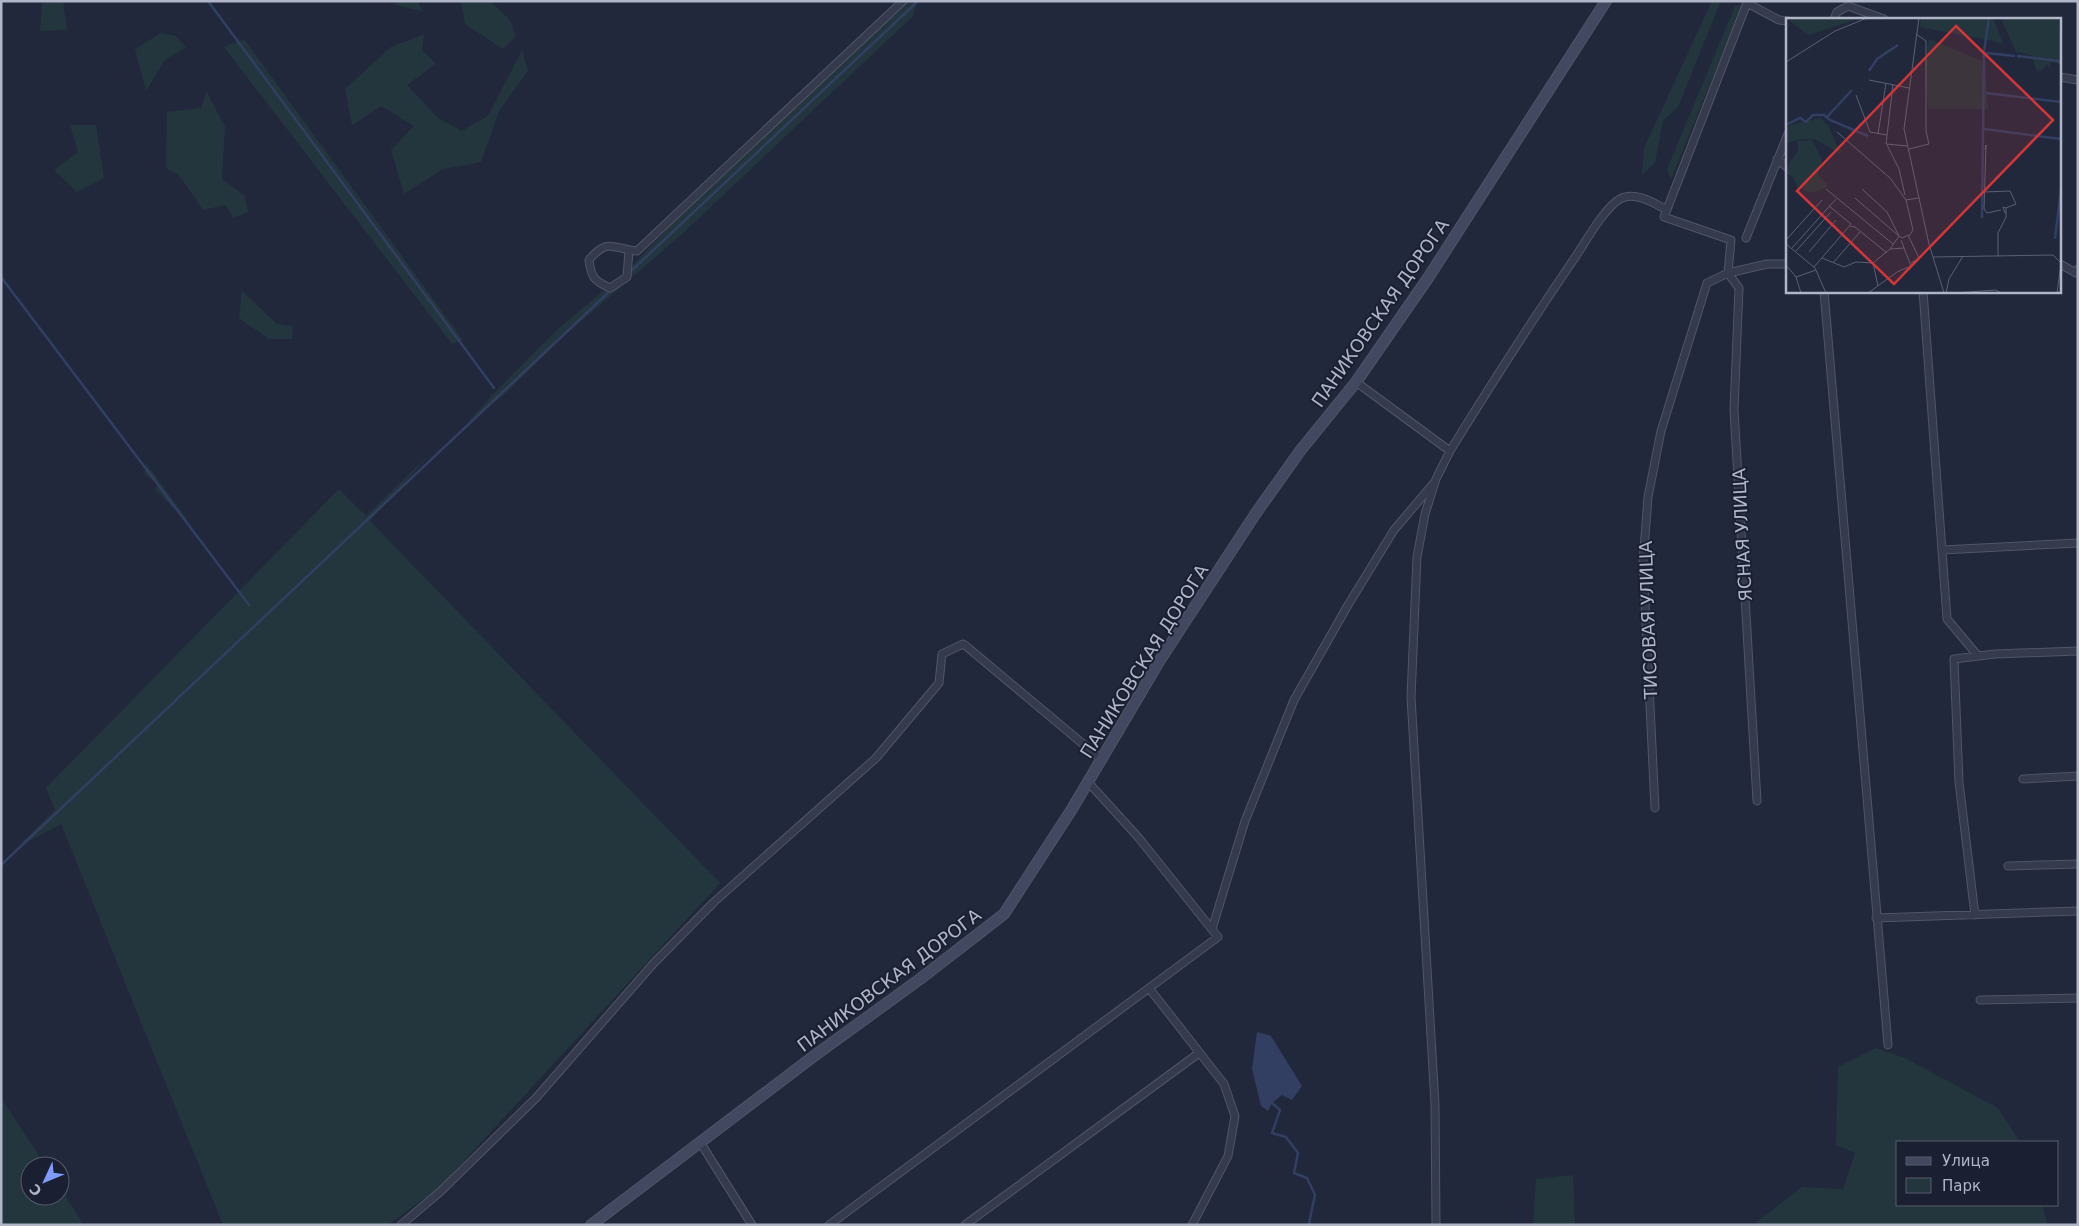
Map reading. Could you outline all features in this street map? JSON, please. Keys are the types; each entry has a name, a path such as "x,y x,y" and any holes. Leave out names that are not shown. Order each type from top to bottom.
{"street":[{"path":"629,250 627,277 619,283 610,288 599,283 591,274 589,260 598,250 610,245 637,251 903,1"},
{"name":"ПАНИКОВСКАЯ ДОРОГА","path":"592,1225 1004,914 1088,782 1160,660 1256,513 1300,451 1356,382 1433,269 1606,1"},
{"path":"1728,273 1731,240 1664,217 1746,3 1779,20 1786,21"},
{"path":"1834,18 1837,12 1848,6 1881,18"},
{"path":"2062,77 2078,80"},
{"path":"1746,238 1786,138"},
{"path":"1777,158 1786,166"},
{"path":"1436,1225 1436,1104 1411,697 1417,557 1425,514 1436,479 1450,451 1533,318 1603,215 1620,199 1632,196 1667,210"},
{"name":"ТИСОВАЯ УЛИЦА","path":"1656,808 1643,562 1648,497 1661,431 1707,284 1728,273 1767,264 1786,264"},
{"path":"2062,265 2077,272"},
{"name":"ЯСНАЯ УЛИЦА","path":"1728,273 1739,288 1734,410 1758,801"},
{"path":"1824,292 1888,1045"},
{"path":"1923,292 1948,619 1978,656"},
{"path":"1356,382 1450,451"},
{"path":"1212,929 1245,821 1294,700 1348,605 1394,530 1436,479"},
{"path":"1942,550 2078,543"},
{"path":"401,1225 441,1191 536,1098 653,964 714,902 876,758 939,684 942,654 963,644 1102,759"},
{"path":"1975,915 1959,782 1954,659 2078,650"},
{"path":"2023,779 2078,776"},
{"path":"829,1225 1218,937 1138,837 1088,782"},
{"path":"2008,866 2078,864"},
{"path":"1876,918 2078,911"},
{"path":"1149,988 1224,1084 1235,1116 1228,1156 1192,1225"},
{"path":"1980,1000 2078,998"},
{"path":"965,1225 1199,1053"},
{"path":"700,1142 752,1225"}],"green space":[{"path":"42,1 63,1 67,30 40,31"},
{"path":"396,1 418,1 422,11 395,5"},
{"path":"461,1 490,1 509,19 516,36 503,49 465,24"},
{"path":"908,1 918,1 912,17 681,235 563,337 507,392 466,424 557,330 629,269 685,210"},
{"path":"1712,1 1721,1 1678,107 1663,121 1655,163 1642,175 1644,148"},
{"path":"1741,5 1671,179 1667,169 1735,6"},
{"path":"161,33 176,36 186,47 165,60 146,91 135,49"},
{"path":"424,34 422,50 436,64 407,85 438,118 462,131 488,116 522,50 528,71 499,111 481,162 443,169 404,194 391,150 414,126 381,106 352,125 345,89 391,47"},
{"path":"244,39 463,340 452,344 224,47"},
{"path":"206,91 225,126 222,179 245,196 248,212 233,218 226,205 203,210 179,175 166,168 167,112 201,108"},
{"path":"70,125 96,125 104,178 77,192 54,170 78,152"},
{"path":"242,291 277,324 293,326 292,339 269,339 239,318"},
{"path":"432,452 370,521 720,883 440,1187 388,1225 223,1225 61,824 16,848 55,810 46,788 339,489 366,516"},
{"path":"146,463 189,522 155,490 158,484 144,474"},
{"path":"1876,1048 1905,1058 1998,1108 2019,1141 1896,1141 1896,1206 2042,1206 2048,1225 1753,1225 1802,1187 1843,1189 1855,1153 1836,1145 1838,1067"},
{"path":"1,1098 39,1156 20,1156 20,1206 70,1206 70,1203 84,1225 1,1225"},
{"path":"1573,1175 1575,1225 1533,1225 1536,1179"}],"water":[{"path":"1257,1032 1271,1036 1302,1086 1292,1100 1282,1095 1272,1103 1268,1111 1261,1106 1252,1069"}],"waterway":[{"path":"208,1 494,388"},
{"path":"629,273 918,1"},
{"path":"1,277 249,605"},
{"path":"1,865 611,290"},
{"path":"1272,1103 1280,1110 1272,1133 1286,1137 1298,1153 1294,1173 1307,1178 1315,1195 1309,1223 1311,1225"}]}
